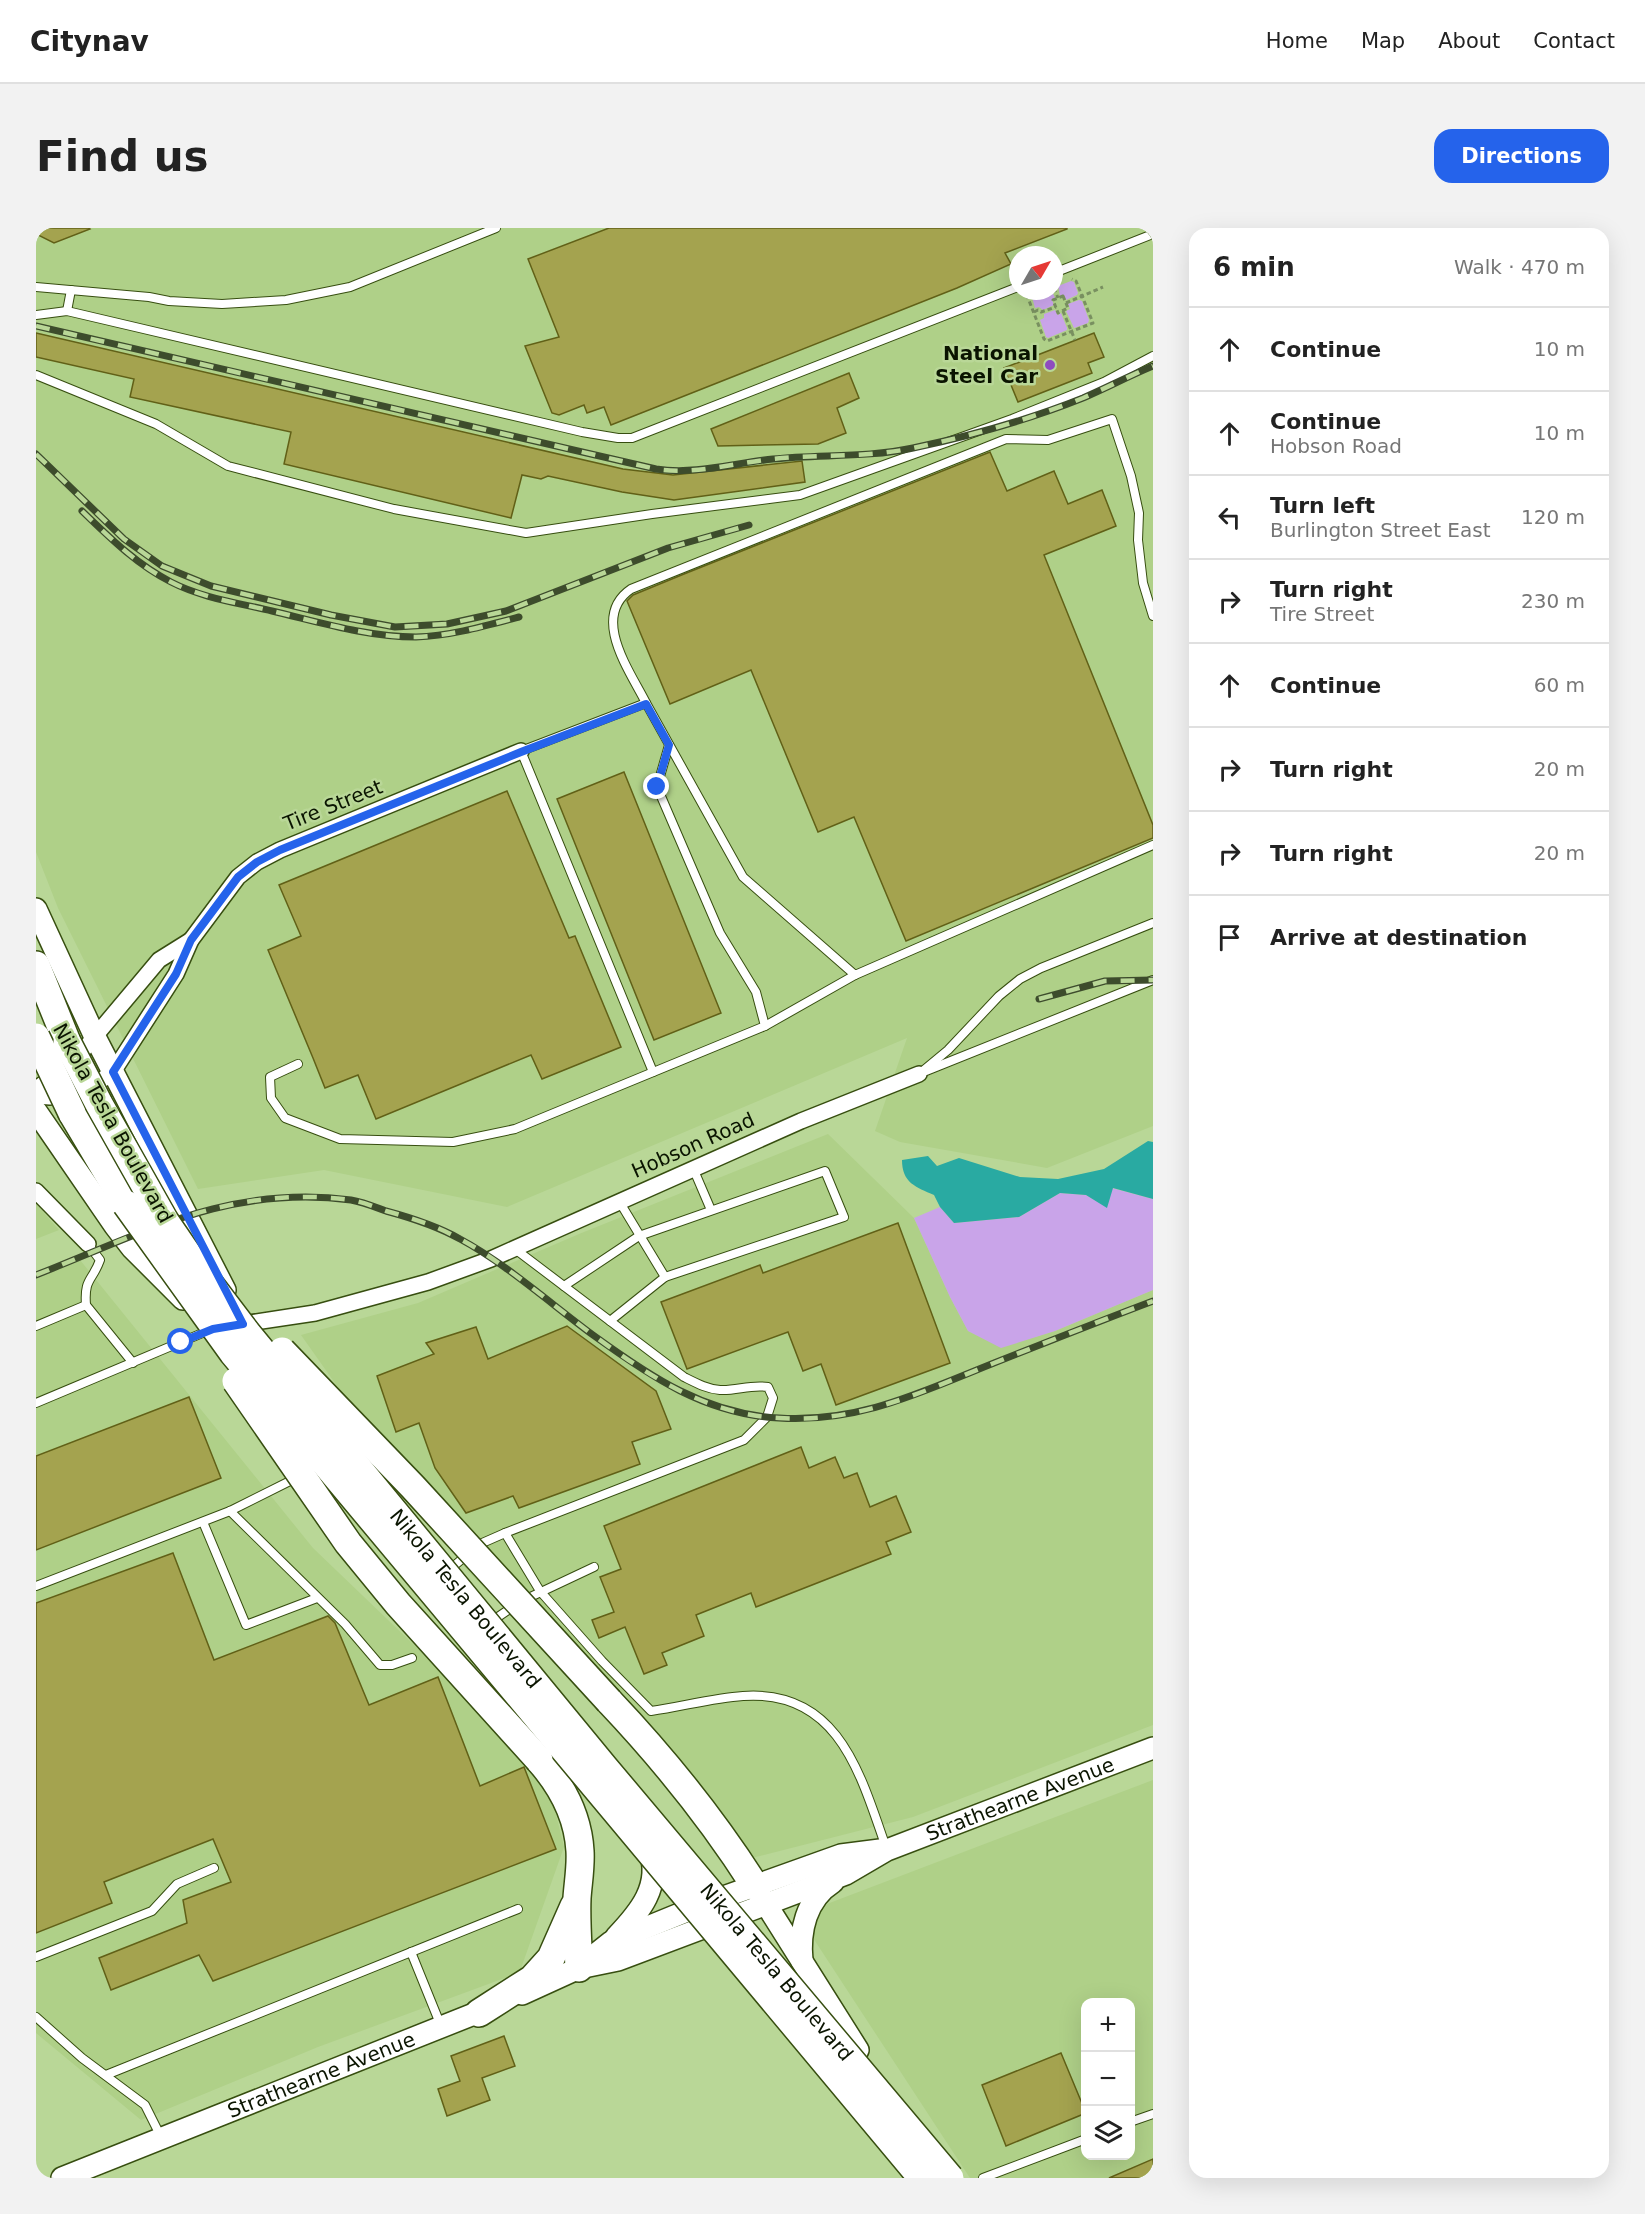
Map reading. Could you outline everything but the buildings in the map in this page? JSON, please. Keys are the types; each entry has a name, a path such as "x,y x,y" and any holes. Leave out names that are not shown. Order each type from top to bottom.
{"highway":[{"path":"36,965 67,1042"},
{"name":"Nikola Tesla Boulevard","path":"36,982 99,1104 135,1164 165,1221 247,1334 597,1759 950,2178"},
{"name":"Nikola Tesla Boulevard","path":"36,1037 72,1113 126,1204 232,1353 922,2178"},
{"path":"36,1054 72,1113"},
{"path":"135,1164 204,1265 269,1338 413,1487 660,1756 737,1858 760,1896"},
{"path":"126,1204 220,1359 348,1543 398,1604 552,1775 564,1794 574,1817 580,1852 577,1899 579,1968"},
{"path":"479,2013 532,1979 551,1958 577,1899"}],"main road":[{"path":"36,909 95,1037 243,1324 287,1404 325,1462 438,1579 560,1720 595,1771 634,1820 865,2094 909,2132"},
{"path":"36,1111 132,1248 287,1404"},
{"path":"560,1720 607,1761 727,1896 858,2050"},
{"name":"Strathearne Avenue","path":"579,1968 611,1942 704,1904 727,1896 760,1896 846,1874 887,1850 1153,1748"},
{"path":"611,1942 635,1918 652,1885 652,1858 645,1838 634,1820"},
{"name":"Strathearne Avenue","path":"72,2176 479,2013 579,1968 618,1960 742,1914 760,1896 841,1855 887,1850"},
{"path":"802,1961 801,1932 814,1901 826,1887 846,1874"},
{"path":"760,1896 858,2050 881,2082 909,2132 944,2178"}],"street":[{"name":"Tire Street","path":"36,1096 50,1097 72,1093 96,1084 113,1072 176,974 191,940 238,877 257,862 280,850 521,752"},
{"name":"Tire Street","path":"36,1089 64,1069 95,1037 159,960 191,940"},
{"name":"Hobson Road","path":"213,1329 315,1313 428,1282 514,1248 801,1121 919,1074"},
{"path":"36,1191 88,1244"}],"lane":[{"path":"36,287 169,301 222,304 286,300 350,287 496,228"},
{"path":"1063,269 1153,234"},
{"path":"67,311 71,290"},
{"path":"36,315 67,311 582,432 632,438 1009,291"},
{"path":"36,375 156,424 228,466 394,509 526,533 800,495 1012,419 1104,382 1153,356"},
{"path":"855,975 743,877 646,704 620,652 612,629 614,612 621,596 631,588 1006,439 1048,440 1112,418 1133,485 1138,513 1138,540 1143,583 1153,616"},
{"path":"646,704 521,752 653,1072"},
{"path":"669,745 657,787 720,933 756,992 765,1026"},
{"path":"298,1064 270,1077 271,1098 285,1118 340,1139 453,1142 515,1130 765,1026 855,975 1153,845"},
{"name":"Hobson Road","path":"919,1074 948,1050 999,996 1020,979 1041,968 1153,923"},
{"path":"919,1074 1153,980"},
{"path":"693,1168 711,1210"},
{"path":"564,1286 639,1236 825,1171 844,1217 665,1277 610,1321"},
{"path":"619,1201 665,1277"},
{"path":"88,1244 100,1260 96,1271 87,1282 86,1305 133,1363"},
{"path":"438,1579 480,1544 744,1440 767,1417 773,1398 768,1387 755,1384 722,1390 704,1387 684,1377 514,1248"},
{"path":"36,1326 86,1305"},
{"path":"36,1403 213,1329"},
{"path":"36,1586 230,1511 309,1470"},
{"path":"230,1511 345,1624 380,1665 392,1665 412,1658"},
{"path":"203,1522 246,1625 317,1598"},
{"path":"505,1533 540,1591 651,1712 742,1696 758,1696 785,1701 810,1713 830,1729 852,1756 861,1775 887,1850"},
{"path":"481,1630 507,1610 540,1591 594,1567"},
{"path":"36,1957 152,1911 177,1884 214,1868"},
{"path":"106,2075 518,1909"},
{"path":"411,1952 441,2028"},
{"path":"36,2017 82,2058 146,2106 162,2139"},
{"path":"1135,2121 1153,2114"},
{"path":"983,2178 1081,2141"}],"path":[{"path":"1029,300 1044,339 1047,341 1093,323 1076,281 1071,278"},
{"path":"1066,303 1103,287"},
{"path":"1053,300 1058,313 1068,309 1063,296"},
{"path":"1034,312 1056,307"},
{"path":"1063,311 1075,340"},
{"path":"1036,318 1041,316 1041,312"}],"shaded area":[{"path":"36,228 1153,228 1153,1126 1047,1168 900,1142 875,1131 907,1038 507,1207 324,1170 198,1189 58,908 36,852"},
{"path":"1074,282 1077,295 1066,300 1063,295 1063,284"},
{"path":"1033,300 1052,300 1054,305 1043,310 1039,307 1035,308"},
{"path":"1082,301 1089,320 1088,323 1074,328 1066,311 1070,309 1068,304"},
{"path":"1055,310 1058,315 1061,313 1067,330 1048,338 1040,320 1044,318 1044,314"},
{"path":"828,1134 914,1218 968,1331 1001,1347 1055,1331 1153,1290 1153,1725 913,1817 748,1859 467,1570 301,1335 418,1303 579,1234"},
{"path":"1112,1188 1153,1199 1153,1290 1055,1331 1001,1348 968,1331 914,1218 940,1207 954,1223 1019,1217 1060,1193 1086,1195 1107,1207"},
{"path":"36,1204 59,1230 36,1239"},
{"path":"80,1260 313,1548 512,1739 550,1790 564,1847 519,1974 318,2047 141,2120 36,2033 36,1279"},
{"path":"1153,1780 1153,2178 970,2178 798,1915"}],"water":[{"path":"1148,1141 1153,1142 1153,1199 1113,1188 1107,1208 1086,1195 1060,1193 1019,1217 954,1223 940,1207 934,1195 907,1179 902,1160 928,1156 937,1166 959,1158 1020,1177 1058,1179 1104,1169"}],"railway":[{"path":"36,326 656,469 685,471 758,461 861,455 913,448 977,433 1041,413 1083,398 1153,366"},
{"path":"36,454 124,539 162,566 211,586 331,615 395,627 447,624 506,611 668,548 749,525"},
{"path":"82,511 124,550 158,575 183,588 221,600 343,628 398,636 442,635 519,617"},
{"path":"1039,999 1105,981 1153,980"},
{"path":"36,1275 151,1229 227,1206 266,1199 307,1197 351,1200 433,1226 477,1249 636,1365 680,1391 727,1409 779,1418 836,1416 890,1403 1153,1301"}],"place":[{"name":"National Steel Car","path":"1050,365"}],"route":[{"path":"181,1342 213,1329 243,1324 113,1072 176,974 191,940 238,877 257,862 280,850 646,704 669,745 657,787"}]}
